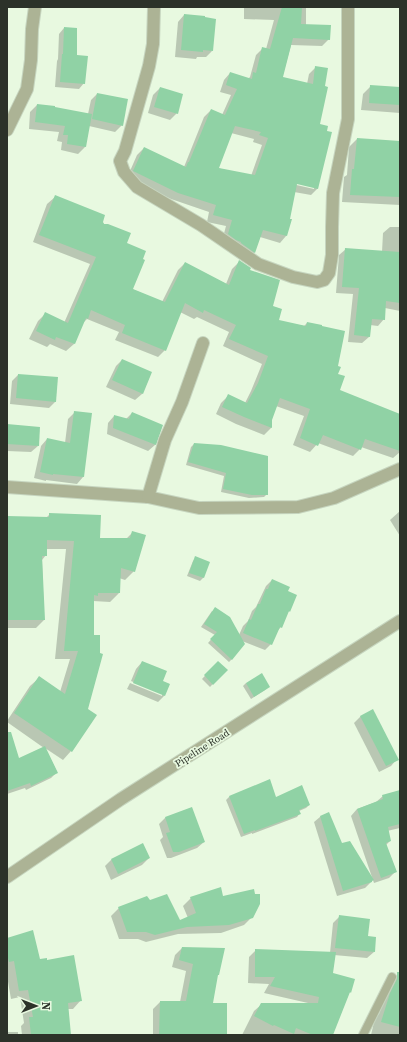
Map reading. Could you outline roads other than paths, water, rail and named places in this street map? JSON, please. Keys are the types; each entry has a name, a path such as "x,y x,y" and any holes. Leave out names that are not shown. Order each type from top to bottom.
{"street":[{"path":"7,130 28,89 35,7"},
{"path":"154,7 153,44 149,66 120,161 124,172 137,187 201,225 258,264 293,277 317,282 324,280 329,273 332,255 333,193 348,119 348,7"},
{"path":"148,497 165,440 182,402 203,343"},
{"path":"7,487 148,497 199,508 298,507 334,498 400,469"},
{"name":"Pipeline Road","path":"7,877 121,799 400,621"}],"lane":[{"path":"363,1035 392,977"}]}
